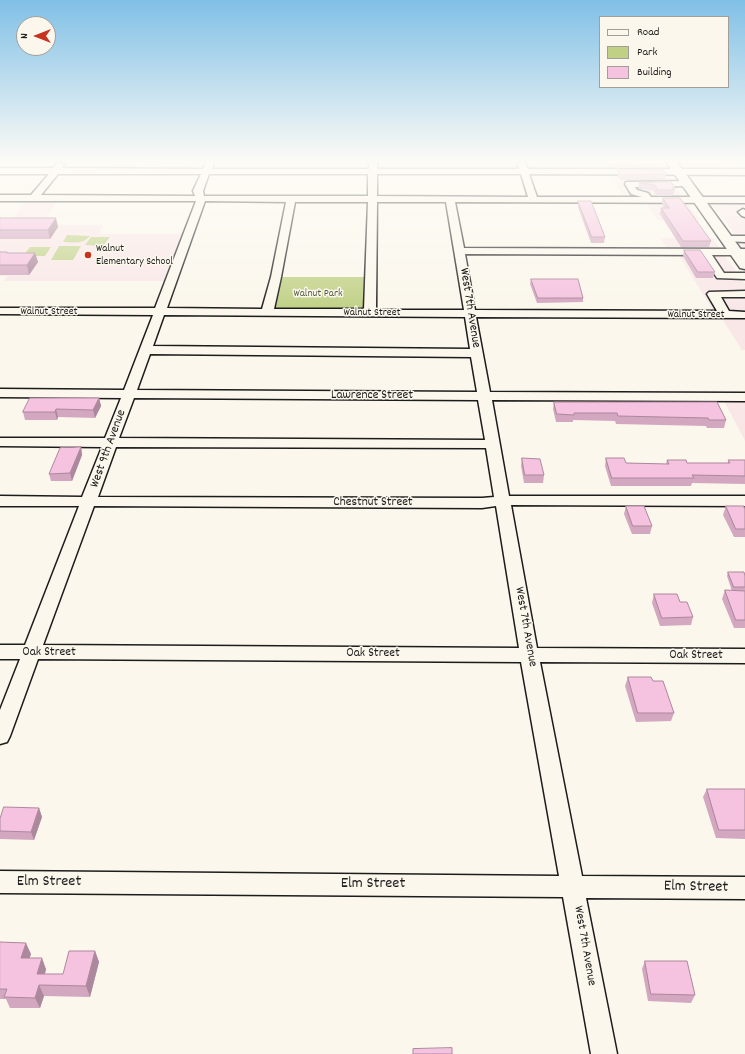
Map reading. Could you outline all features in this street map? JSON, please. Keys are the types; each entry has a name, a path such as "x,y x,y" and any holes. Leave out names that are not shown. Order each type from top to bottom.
{"main road":[{"path":"706,211 742,258"}],"street":[{"name":"West 9th Avenue","path":"0,736 90,501 198,211"},
{"path":"267,313 276,277 289,211"},
{"path":"370,313 372,211"},
{"name":"West 7th Avenue","path":"452,211 529,654 604,1054"},
{"path":"726,239 745,239"},
{"path":"459,251 705,252 742,258"},
{"path":"705,252 721,276 745,276"},
{"path":"712,262 742,258"},
{"path":"725,315 713,294 745,294"},
{"name":"Walnut Street","path":"0,311 745,315"},
{"path":"146,350 476,354"},
{"name":"Lawrence Street","path":"0,393 744,399"},
{"path":"0,442 492,444"},
{"name":"Chestnut Street","path":"0,500 482,503 503,501 745,501"},
{"name":"Oak Street","path":"0,652 745,656"},
{"name":"Elm Street","path":"0,882 745,888"}],"shaded area":[{"name":"Walnut Elementary School","path":"18,211 51,211 42,225 103,225 99,234 184,234 167,281 4,281 7,276 0,276 0,224 8,224"},
{"path":"652,211 694,211 700,220 657,220"},
{"path":"717,211 745,211 745,248"},
{"path":"660,238 713,238 719,247 717,249 668,250"},
{"path":"678,254 725,256 745,284 745,312 714,312"},
{"path":"721,317 745,318 745,350 742,350"},
{"path":"724,401 745,401 745,441"}],"green space":[{"path":"67,235 90,236 81,242 63,242"},
{"path":"91,237 110,237 103,246 85,245"},
{"path":"59,246 81,246 73,260 51,260"},
{"path":"30,247 51,247 45,256 23,256"},
{"name":"Walnut Park","path":"277,277 365,277 365,308 363,310 270,310"}],"building":[{"path":"582,211 595,211 605,237 592,237"},
{"path":"663,211 690,211 711,241 683,241"},
{"path":"0,218 56,218 48,230 0,230"},
{"path":"684,250 700,250 715,272 698,272"},
{"path":"0,252 35,253 27,265 0,265"},
{"path":"531,279 578,279 583,298 538,298"},
{"path":"30,398 99,398 93,410 56,409 55,412 23,412"},
{"path":"554,402 717,402 726,420 709,420 708,418 618,416 617,413 574,413 574,415 557,414"},
{"path":"81,447 70,473 49,474 60,448"},
{"path":"522,458 540,459 544,475 525,475"},
{"path":"606,458 624,458 626,463 669,464 667,460 686,460 687,463 730,463 728,460 745,460 745,476 692,475 694,478 612,478"},
{"path":"626,506 644,506 652,526 633,526"},
{"path":"726,506 744,506 745,529 736,529"},
{"path":"728,572 744,572 745,587 734,587"},
{"path":"725,590 745,591 745,620 736,620"},
{"path":"654,594 677,594 680,602 687,602 693,617 662,618"},
{"path":"628,677 651,677 653,681 663,681 674,713 638,713"},
{"path":"707,789 745,789 745,830 719,830"},
{"path":"4,807 39,808 31,832 0,831 0,819"},
{"path":"0,942 26,943 21,958 42,958 37,974 63,974 69,951 95,951 86,986 39,985 35,998 4,997 7,989 0,989"},
{"path":"645,961 687,961 695,995 651,994"},
{"path":"452,1048 452,1054 413,1054 413,1049"}],"place":[{"name":"Walnut Elementary School","path":"88,255"}]}
